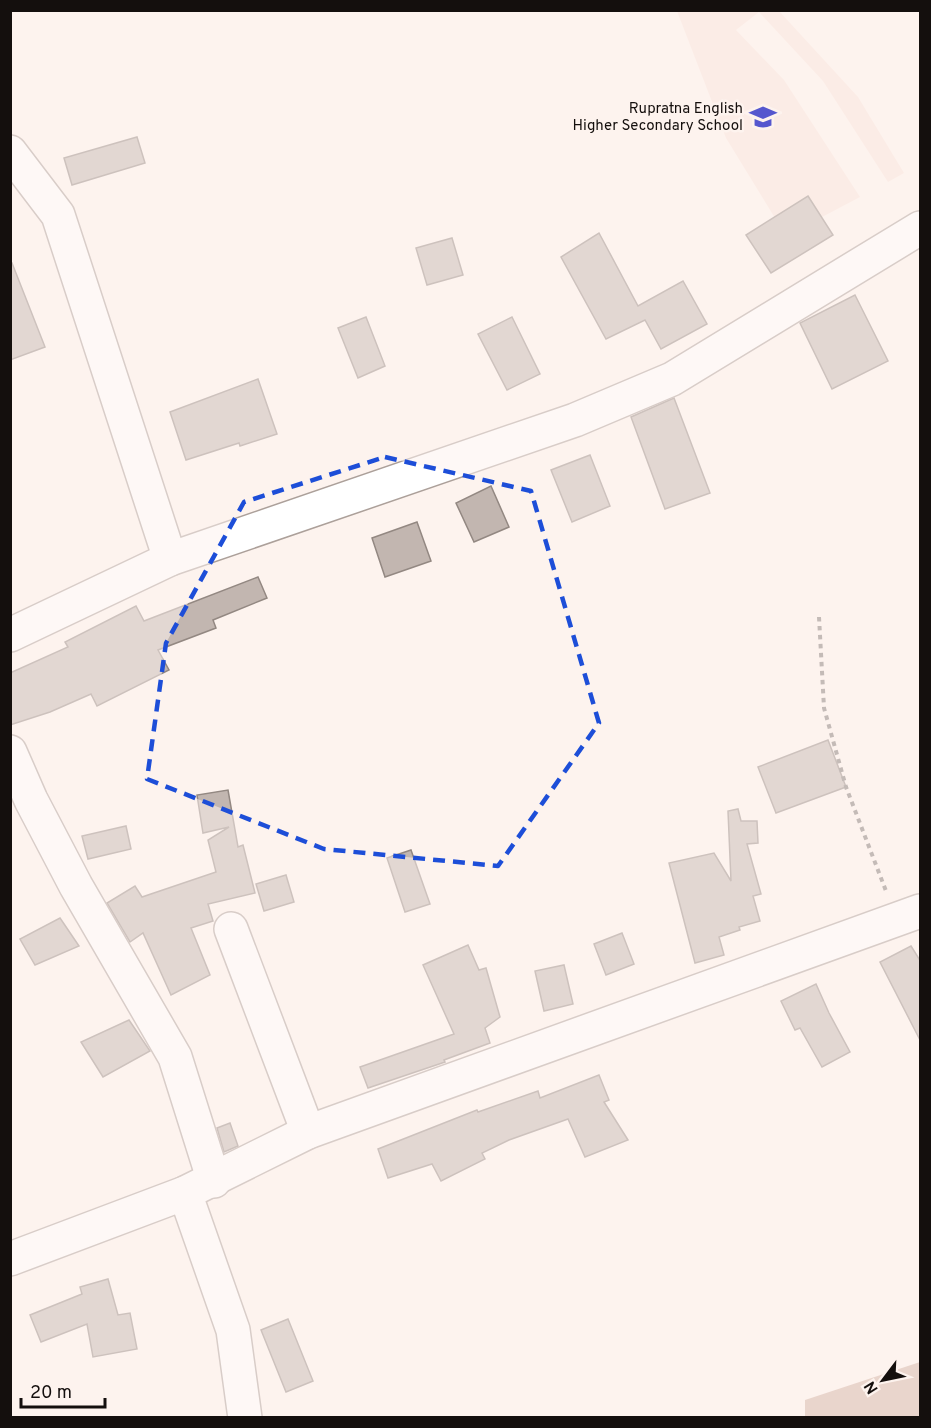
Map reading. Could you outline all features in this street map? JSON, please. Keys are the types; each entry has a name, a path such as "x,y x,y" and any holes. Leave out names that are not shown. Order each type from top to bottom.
{"street":[{"path":"10,152 58,215 170,559"},
{"path":"10,635 170,559 574,420 672,379 921,228"},
{"path":"10,752 31,800 76,886 175,1057 200,1187 233,1330 245,1418"},
{"path":"10,1260 200,1187 309,1132 909,915"},
{"path":"231,929 309,1132"}],"path":[{"path":"819,617 824,708 846,787 865,831 909,915"}],"highlighted area":[{"path":"385,457 531,491 599,723 498,866 324,849 147,779 166,643 244,502"}],"shaded area":[{"name":"Rupratna English Higher Secondary School","path":"677,11 779,11 858,97 904,173 888,182 823,81 759,12 736,30 784,80 860,197 786,236 726,138"},
{"path":"920,1362 920,1417 805,1417 805,1400"}],"building":[{"path":"137,137 145,163 72,185 64,158"},
{"path":"808,196 833,235 771,273 746,235"},
{"path":"599,233 638,306 683,281 707,324 661,349 645,320 606,339 561,257"},
{"path":"452,238 463,275 427,285 416,248"},
{"path":"12,263 45,347 10,360 10,264"},
{"path":"855,295 888,361 832,389 800,323"},
{"path":"366,317 385,366 358,378 338,328"},
{"path":"512,317 540,374 507,390 478,334"},
{"path":"258,379 277,434 186,460 170,412"},
{"path":"674,398 710,493 665,509 631,417"},
{"path":"590,455 610,506 572,522 551,470"},
{"path":"491,486 509,527 474,542 456,503"},
{"path":"417,522 431,561 385,577 372,538"},
{"path":"258,577 267,598 213,620 216,628 158,650 169,670 97,706 91,694 50,712 10,725 10,673 68,647 65,642 136,606 144,621"},
{"path":"828,740 846,787 776,813 758,767"},
{"path":"228,790 238,847 243,845 255,893 208,904 213,921 191,928 210,975 171,995 143,933 130,942 107,903 135,886 142,897 216,872 208,840 229,827 203,833 197,795"},
{"path":"738,809 741,821 757,821 758,843 747,844 761,894 753,896 760,921 739,927 740,930 719,937 724,955 695,963 669,863 714,853 731,881 728,811"},
{"path":"126,826 131,849 88,859 82,836"},
{"path":"411,850 430,904 405,912 387,858"},
{"path":"286,875 294,902 264,911 256,884"},
{"path":"60,918 79,946 35,965 20,939"},
{"path":"622,933 634,964 606,975 594,944"},
{"path":"468,945 479,970 486,968 500,1017 485,1028 490,1043 444,1060 445,1062 368,1088 360,1067 454,1034 423,965"},
{"path":"911,946 921,962 921,1042 880,962"},
{"path":"564,965 573,1004 544,1011 535,971"},
{"path":"816,984 850,1052 822,1067 800,1028 795,1030 781,1001"},
{"path":"129,1020 150,1051 103,1077 81,1042"},
{"path":"599,1075 609,1100 604,1102 628,1140 585,1157 568,1119 509,1140 482,1153 485,1159 441,1181 432,1164 388,1178 378,1149 477,1110 478,1112 538,1091 540,1098"},
{"path":"230,1123 238,1146 224,1152 217,1128"},
{"path":"108,1279 118,1315 130,1313 137,1349 93,1357 87,1324 41,1342 30,1315 82,1294 80,1287"},
{"path":"288,1319 313,1381 286,1392 261,1330"}],"place":[{"name":"Rupratna English Higher Secondary School","path":"763,117"}]}
